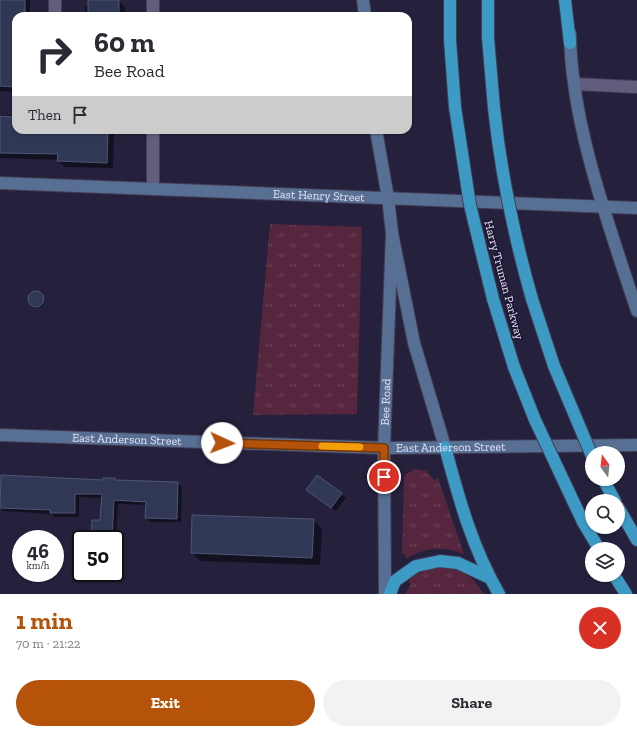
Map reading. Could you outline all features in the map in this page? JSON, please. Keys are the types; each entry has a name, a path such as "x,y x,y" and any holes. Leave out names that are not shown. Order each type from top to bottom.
{"highway":[{"name":"Harry Truman Parkway","path":"450,0 450,40 455,107 470,205 493,299 514,367 535,420 583,522 595,542"},
{"name":"Harry Truman Parkway","path":"488,0 488,38 494,108 499,158 508,207 532,300 554,366 588,446"},
{"path":"565,0 570,43"},
{"path":"445,447 465,519 490,578 500,594"},
{"path":"625,520 637,540"},
{"path":"390,594 395,581 416,566 440,561 458,563 490,578"},
{"path":"618,582 626,594"}],"main road":[{"path":"363,0 364,12"},
{"path":"570,0 570,43 580,120 603,206 637,311"},
{"path":"377,134 388,198 392,233 414,343 445,447"},
{"name":"East Henry Street","path":"0,183 637,208"},
{"name":"Bee Road","path":"385,594 384,448 392,233"},
{"name":"East Anderson Street","path":"0,436 384,448 637,445"}],"street":[{"path":"55,0 55,12"},
{"path":"153,0 153,12"},
{"path":"575,84 637,87"},
{"path":"153,134 153,189"}],"green space":[{"path":"270,224 362,227 357,414 253,415"},
{"path":"415,469 426,471 434,480 438,478 464,554 457,551 435,549 420,552 406,559 405,554 402,554 404,478 406,474"},
{"path":"447,565 468,575 484,594 405,594 411,584 408,581 416,574 431,568"}],"building":[{"path":"0,0 25,0 25,12 12,12 12,87 0,86"},
{"path":"88,0 119,0 119,12 88,12"},
{"path":"0,116 12,117 12,134 108,134 107,163 57,161 58,154 0,153"},
{"path":"36,291 43,296 44,299 39,306 36,307 29,302 28,299 33,292"},
{"path":"1,475 103,480 103,478 115,478 115,480 178,482 177,519 145,518 146,502 114,500 112,530 91,530 92,520 100,520 102,494 75,494 75,513 50,513 50,510 0,508"},
{"path":"317,475 342,493 331,508 306,490"},
{"path":"192,515 314,519 312,558 191,553"}],"slow traffic":[{"path":"322,446 360,447"}],"route":[{"path":"222,443 384,448 384,477"}]}
